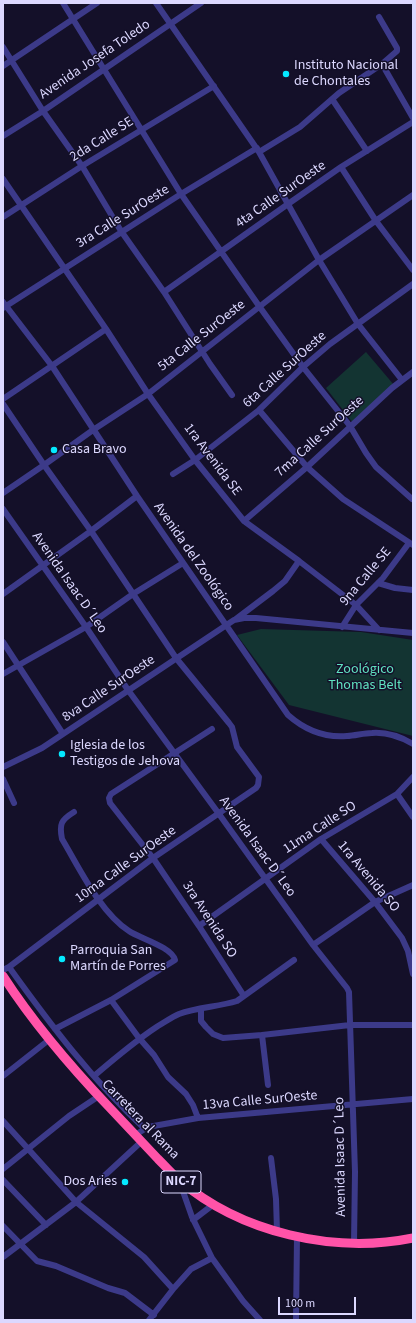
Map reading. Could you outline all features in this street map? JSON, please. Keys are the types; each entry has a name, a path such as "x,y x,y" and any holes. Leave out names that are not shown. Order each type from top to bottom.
{"highway":[{"name":"Carretera al Rama","path":"3,976 20,1003 85,1082 179,1180 214,1204 259,1226 297,1237 331,1242 354,1243 381,1242 413,1238"}],"street":[{"path":"63,3 181,194 221,252 303,367 350,426 376,467 412,499"},
{"path":"3,66 97,3"},
{"path":"156,3 258,150 319,260 358,324 402,380"},
{"name":"Avenida Josefa Toledo","path":"3,136 200,3"},
{"name":"3ra Calle SurOeste","path":"4,306 181,194 300,127 339,93 382,64 397,51 397,48 379,18"},
{"path":"3,47 43,110 82,166 121,231 164,292 218,377 232,395"},
{"path":"382,64 413,118"},
{"name":"2da Calle SE","path":"3,217 82,166 214,86"},
{"path":"332,99 367,151"},
{"name":"4ta Calle SurOeste","path":"164,292 341,167 413,122"},
{"path":"341,167 376,221 413,270"},
{"name":"1ra Avenida SE","path":"3,179 106,329 148,394 195,460 244,521 356,605 379,630"},
{"name":"5ta Calle SurOeste","path":"3,493 93,430 148,394 319,260 413,195"},
{"name":"6ta Calle SurOeste","path":"174,474 195,460 259,410 303,367 330,344 413,284"},
{"name":"Avenida del Zoológico","path":"4,306 52,366 136,496 288,715 303,727 328,736 380,733 391,735 413,744"},
{"path":"3,399 106,329"},
{"name":"7ma Calle SurOeste","path":"244,521 307,467 402,380 413,372"},
{"path":"3,404 91,531 176,658"},
{"path":"259,410 307,467 343,500 411,544"},
{"path":"3,594 91,531 136,496"},
{"name":"Avenida Isaac D´Leo","path":"3,509 86,627 128,690 266,879 312,946 349,992 355,1172 354,1243"},
{"name":"9na Calle SE","path":"342,626 356,605 378,583 411,544"},
{"name":"8va Calle SurOeste","path":"3,767 42,748 226,626 285,581 299,561"},
{"path":"3,674 86,627 133,594 183,563"},
{"path":"378,583 395,588 413,590"},
{"path":"234,620 256,618 413,634"},
{"path":"3,642 63,734"},
{"name":"10ma Calle SurOeste","path":"6,968 153,858 219,814 256,788 258,785 259,777 237,747 232,727 176,658"},
{"path":"174,753 212,729"},
{"name":"3ra Avenida SO","path":"174,753 111,794 109,798 110,803 153,858 244,996"},
{"name":"11ma Calle SO","path":"199,926 321,839 397,794 413,777"},
{"path":"3,779 14,803"},
{"path":"397,794 413,817"},
{"path":"55,1030 111,1000 175,959 174,956 153,942 137,936 123,927 98,900 62,839 60,831 61,824 64,819 74,812"},
{"name":"1ra Avenida SO","path":"321,839 375,902 405,943 413,974"},
{"path":"312,946 375,902 413,885"},
{"path":"94,1076 139,1038 170,1018 180,1014 237,1002 294,960"},
{"path":"6,968 94,1076 124,1109 145,1129"},
{"path":"111,1000 139,1038 154,1054 168,1077 186,1094 193,1105 198,1118"},
{"path":"201,1009 201,1021 213,1034 223,1038 350,1025 413,1025"},
{"path":"262,1035 268,1085"},
{"path":"3,1076 50,1039"},
{"path":"3,1169 69,1116 99,1096"},
{"name":"13va Calle SurOeste","path":"3,1256 20,1245 76,1202 148,1127 198,1118 413,1099"},
{"path":"3,1121 76,1202 144,1256 172,1289"},
{"path":"271,1158 276,1199 277,1231"},
{"path":"3,1180 46,1225"},
{"path":"179,1180 193,1220 212,1258 243,1301 260,1320"},
{"path":"193,1220 214,1204"},
{"path":"3,1226 37,1261 56,1266 108,1288 124,1293 152,1317 172,1289 191,1269 212,1258"},
{"path":"296,1320 297,1237"}],"green space":[{"path":"366,352 394,385 353,423 326,388"},
{"name":"Zoológico Thomas Belt","path":"261,629 361,632 413,640 413,736 289,705 237,635"}],"place":[{"name":"Instituto Nacional de Chontales","path":"286,74"},
{"name":"Casa Bravo","path":"54,450"},
{"name":"Iglesia de los Testigos de Jehova","path":"62,754"},
{"name":"Parroquia San Martín de Porres","path":"62,959"},
{"name":"Dos Aries","path":"125,1182"}]}
